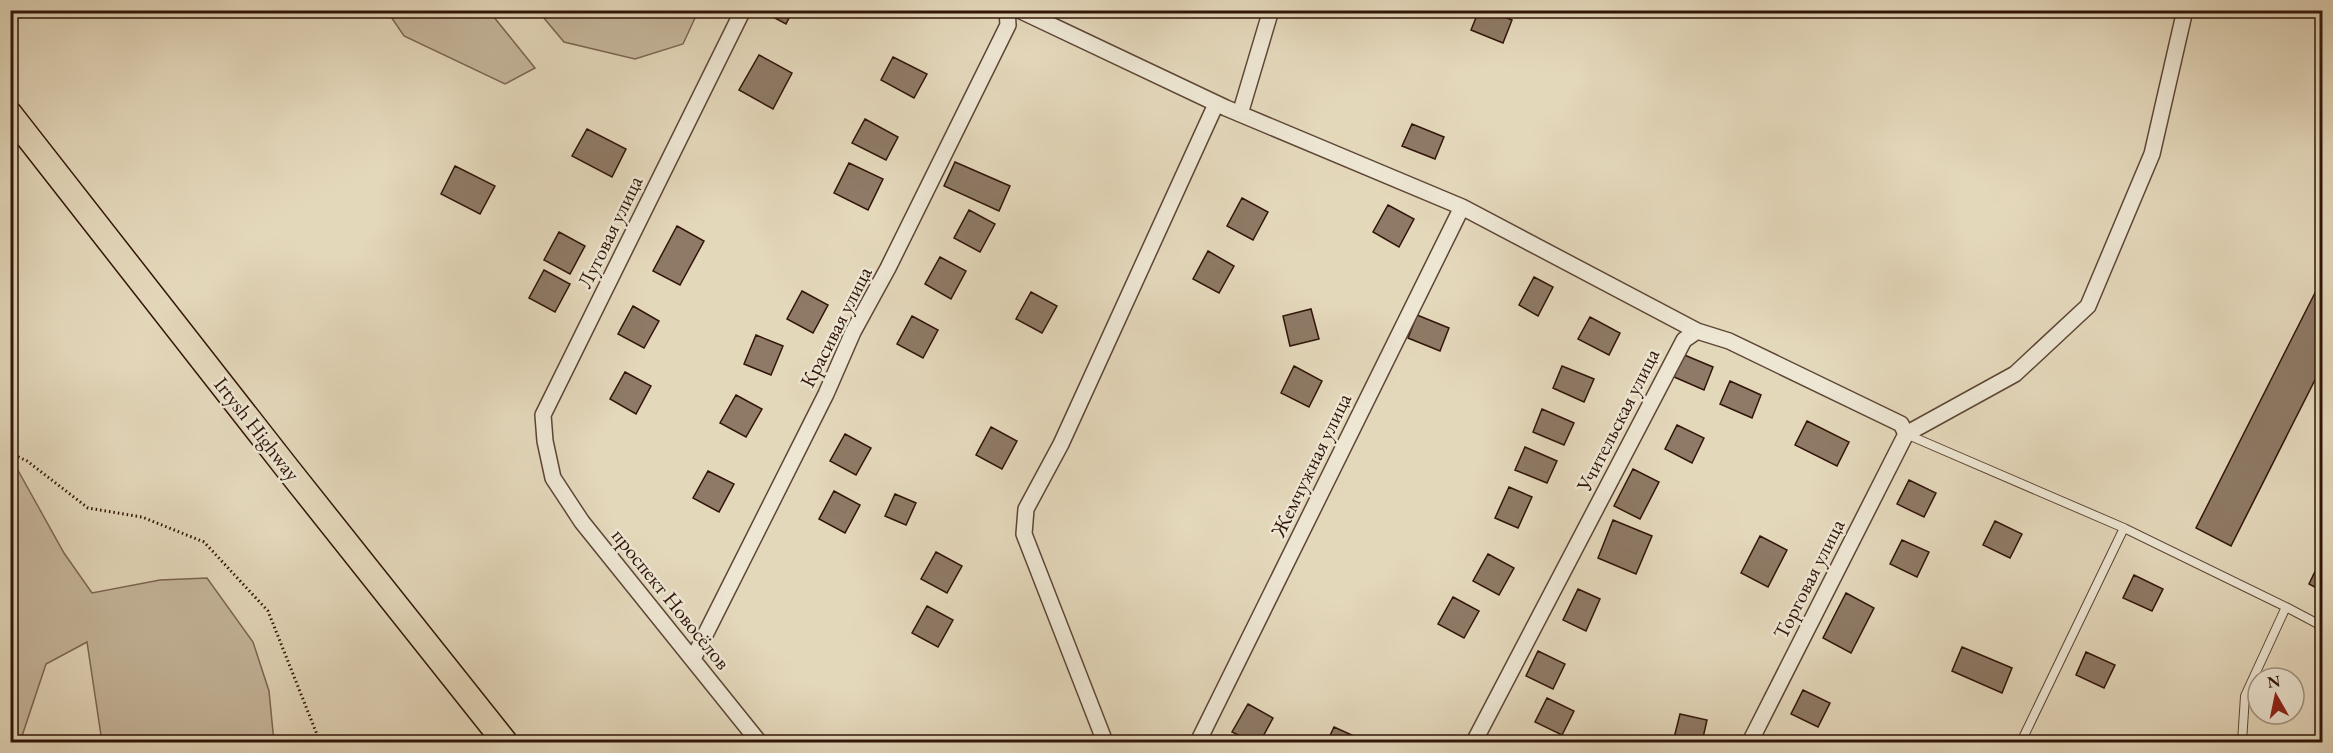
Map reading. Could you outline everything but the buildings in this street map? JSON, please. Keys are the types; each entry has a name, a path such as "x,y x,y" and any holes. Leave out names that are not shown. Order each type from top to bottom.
{"highway":[{"name":"Irtysh Highway","path":"10,114 505,742"}],"street":[{"name":"Луговая улица","path":"553,478 545,441 543,415 743,10"},
{"name":"Красивая улица","path":"693,659 820,404 853,332 888,268 1008,25 1007,10"},
{"path":"1019,10 1216,104 1462,207 1697,331 1729,342 1901,424 1906,434 2015,374 2088,306 2152,154 2186,10"},
{"path":"1240,114 1271,10"},
{"path":"1105,742 1024,534 1026,509 1061,444 1216,104"},
{"name":"Жемчужная улица","path":"1198,742 1462,207"},
{"name":"Учительская улица","path":"1474,742 1684,340 1697,331"},
{"name":"Торговая улица","path":"1750,742 1906,434"},
{"name":"проспект Новосёлов","path":"553,478 582,522 759,742"}],"lane":[{"path":"1906,434 2124,528 2322,626"},
{"path":"2021,742 2124,528"},
{"path":"2242,742 2245,696 2286,608"}],"path":[{"path":"10,453 27,461 88,508 142,517 204,542 268,611 320,742"}],"shaded area":[{"path":"387,11 489,11 535,68 505,84 404,36"},
{"path":"538,11 693,11 695,18 683,44 635,59 564,42"},
{"path":"10,456 64,553 92,593 160,580 207,578 253,642 269,691 274,742 102,742 87,642 46,664 20,742 11,742"}]}
